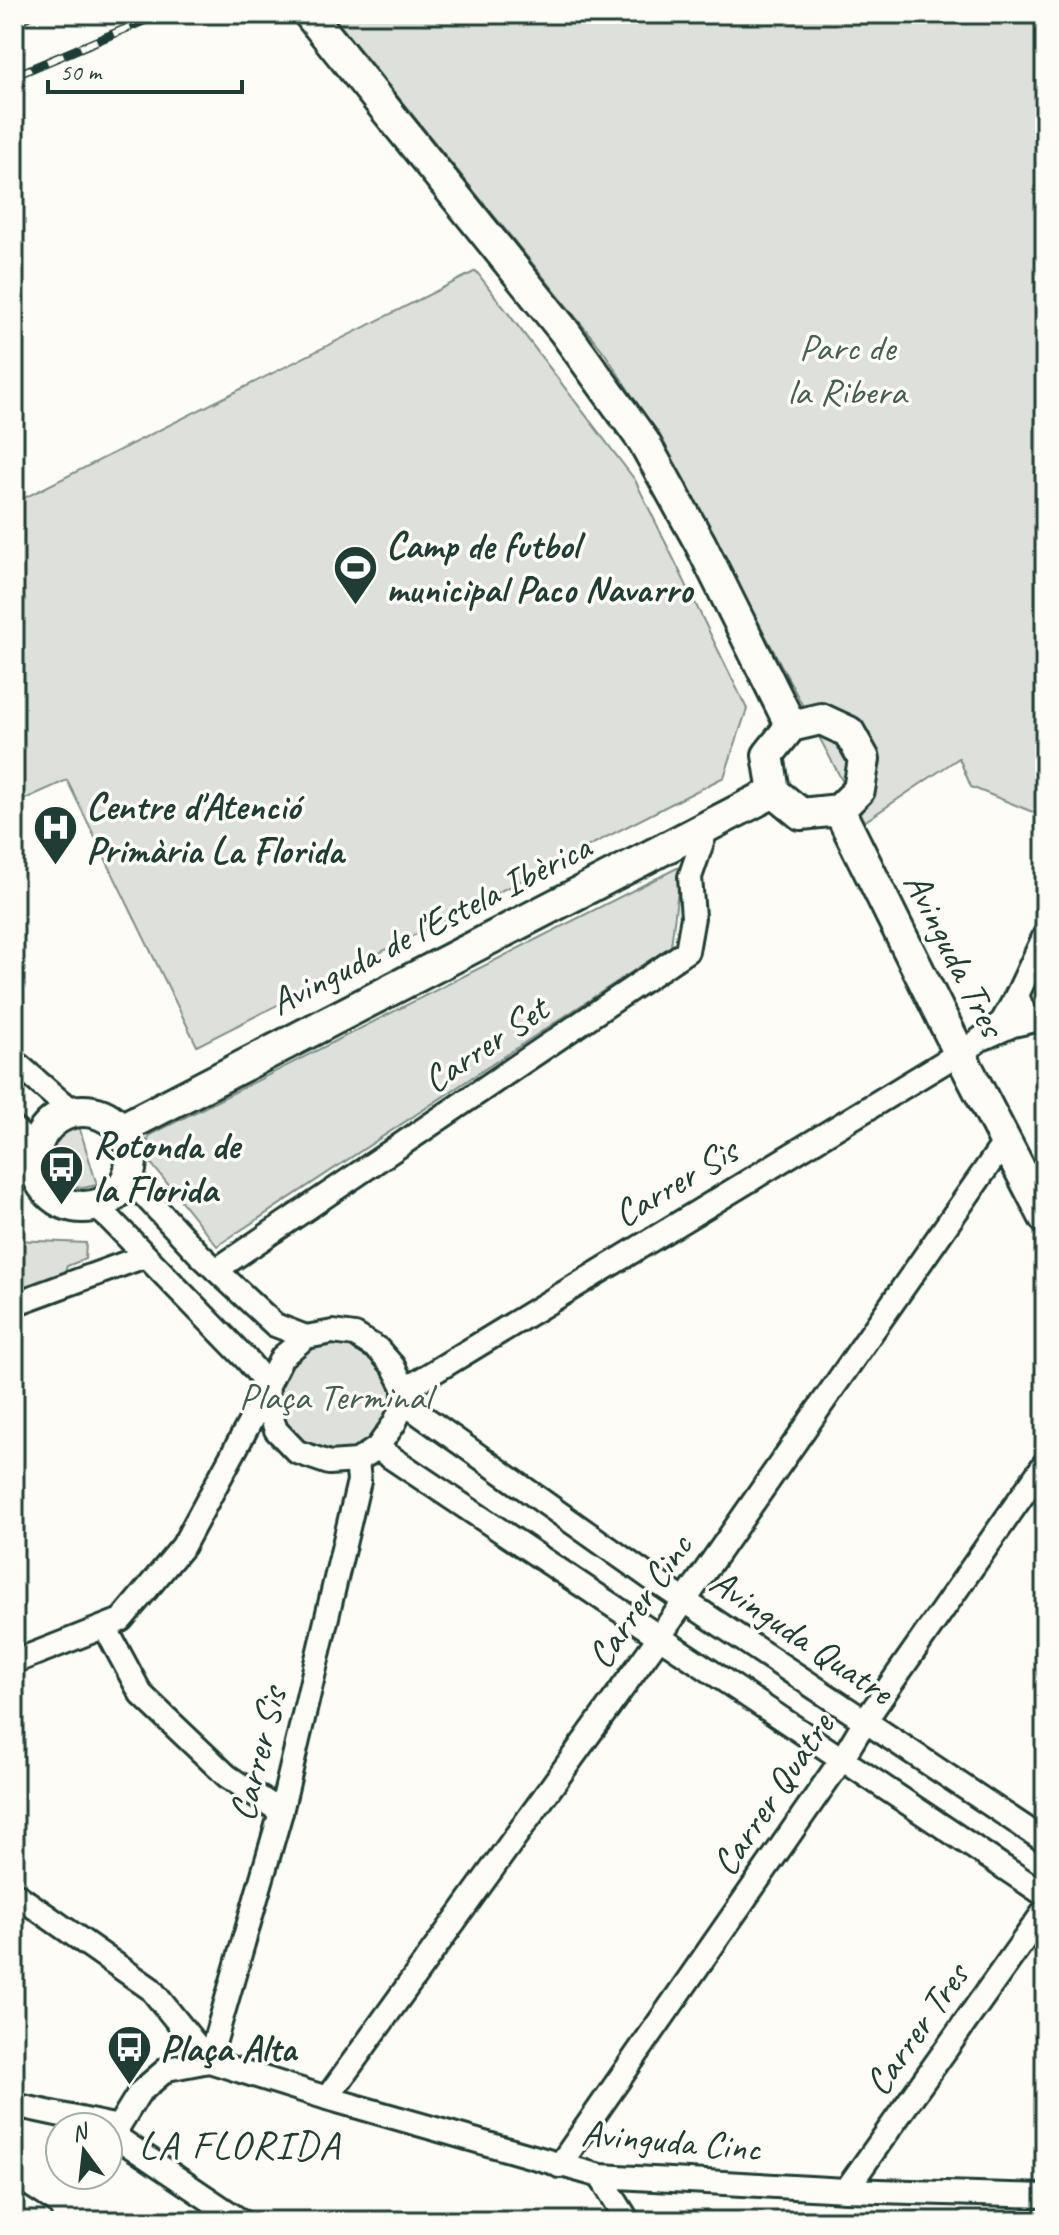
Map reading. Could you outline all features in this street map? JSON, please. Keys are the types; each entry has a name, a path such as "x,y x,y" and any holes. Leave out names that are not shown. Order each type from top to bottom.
{"main road":[{"path":"309,14 564,331 644,442 700,543 791,726"},
{"path":"821,719 849,732 864,759 859,790 839,810 801,814 774,792 768,755 791,726 821,719"},
{"name":"Avinguda de l'Estela Ibèrica","path":"123,1128 774,792"},
{"name":"Avinguda Tres","path":"839,810 972,1045 1006,1140 1045,1218"},
{"path":"74,1110 108,1115 123,1128 132,1147 133,1163 129,1179 117,1193 95,1206 73,1207 57,1200 29,1176 38,1138 48,1125 74,1110"}],"street":[{"name":"Carrer Set","path":"216,1270 687,951 693,917 690,877 708,825"},
{"path":"972,1045 1002,1022 1045,935"},
{"path":"1017,995 1023,1010 1038,1024"},
{"path":"972,1045 1013,1025 1038,1024"},
{"name":"Carrer Sis","path":"404,1395 414,1384 972,1045"},
{"path":"14,1061 74,1110"},
{"path":"14,1129 25,1140 29,1176"},
{"name":"Carrer Cinc","path":"327,2098 660,1636 1006,1140"},
{"path":"129,1179 216,1270 275,1325 306,1337"},
{"path":"14,1662 121,1620 183,1546 268,1394 282,1357 306,1337 333,1332 355,1335 378,1349 393,1366 404,1395 394,1424 377,1448 357,1461 329,1463 297,1452 276,1430 268,1394 247,1360 95,1206"},
{"path":"14,1304 145,1256"},
{"name":"Avinguda Quatre","path":"404,1395 683,1600 1045,1841"},
{"name":"Avinguda Quatre","path":"377,1448 1045,1895"},
{"name":"Carrer Sis","path":"209,2061 281,1812 359,1481 357,1461"},
{"name":"Carrer Quatre","path":"559,2166 1045,1463"},
{"path":"105,1627 141,1694 227,1776 281,1812"},
{"path":"14,1893 151,1989 209,2061 167,2069 139,2093 124,2117"},
{"name":"Carrer Tres","path":"846,2190 1045,1910"},
{"name":"Avinguda Cinc","path":"209,2061 600,2176 846,2190 1045,2196"},
{"path":"14,2105 44,2111"},
{"path":"124,2142 241,2221"},
{"path":"600,2176 628,2221"},
{"path":"14,2204 40,2221"}],"green space":[{"name":"Parc de la Ribera","path":"331,14 1045,14 1045,817 971,787 959,758 864,822 686,485 604,352"},
{"name":"Camp de futbol municipal Paco Navarro","path":"476,271 635,480 747,709 724,777 197,1046 67,780 14,804 14,503"},
{"path":"681,866 671,946 217,1246 143,1153 150,1135"},
{"path":"74,1110 97,1185 83,1188 72,1186 57,1200 40,1181 34,1153 47,1127"},
{"path":"14,1240 86,1243 85,1259 67,1266 62,1278 14,1295"},
{"name":"Plaça Terminal","path":"306,1337 378,1349 404,1403 357,1461 297,1452 268,1385"}],"railway":[{"path":"14,23 34,14"},
{"path":"14,76 160,14"}],"place":[{"name":"Camp de futbol municipal Paco Navarro","path":"355,606"},
{"name":"Centre d'Atenció Primària La Florida","path":"55,867"},
{"name":"Rotonda de la Florida","path":"62,1206"},
{"name":"Plaça Alta","path":"129,2087"}],"district":[{"name":"LA FLORIDA","path":"240,2144"}]}
